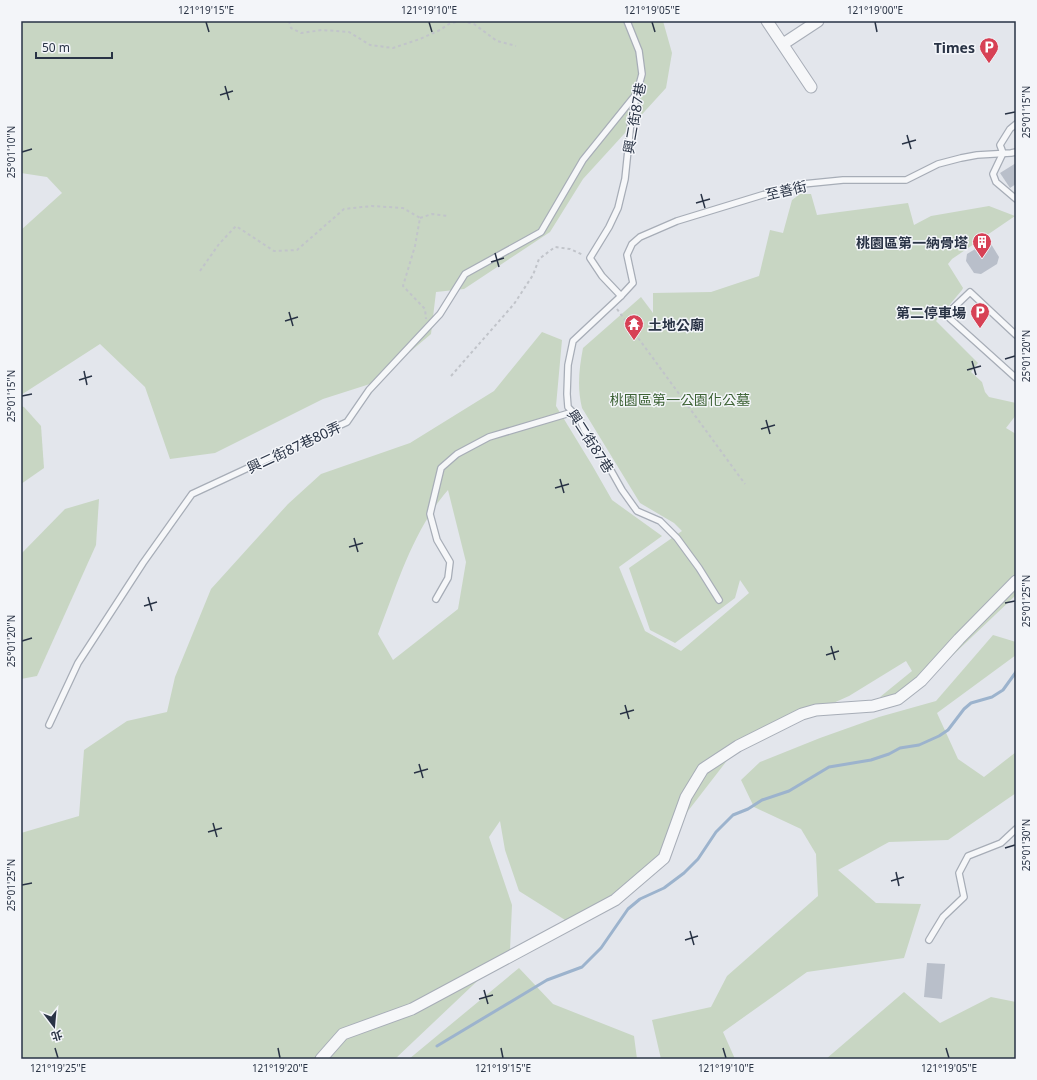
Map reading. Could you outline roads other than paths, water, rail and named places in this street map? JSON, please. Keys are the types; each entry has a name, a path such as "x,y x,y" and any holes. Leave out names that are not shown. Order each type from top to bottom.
{"street":[{"path":"767,21 811,87"},
{"path":"783,44 818,21"},
{"path":"321,1059 343,1034 412,1009 615,900 664,858 686,796 703,769 738,746 802,714 816,710 873,706 898,699 921,681 1016,581"}],"lane":[{"name":"興二街87巷","path":"627,21 639,51 642,74 631,121 625,179 618,208 609,227 590,258 602,276 621,296 573,341 568,365 568,407 580,420 585,431 596,442 622,490 637,511 660,522 677,538 699,568 719,600"},
{"name":"興二街87巷80弄","path":"49,725 78,663 142,563 192,494 347,422 369,390 440,314 465,274 541,232 583,160 637,93"},
{"path":"1016,124 1010,129 1000,145 1003,153 994,174 996,182 1016,199"},
{"name":"至善街","path":"621,296 633,283 627,255 632,244 640,237 678,221 803,184 843,180 906,180 938,164 977,155 1016,152"},
{"path":"1016,335 970,292 946,315 1016,378"},
{"path":"436,599 448,578 450,562 437,540 430,514 441,468 457,454 489,437 573,412"},
{"path":"929,940 943,917 964,898 959,873 968,856 1001,843 1016,829"}],"waterway":[{"path":"437,1046 547,980 582,967 601,948 628,909 640,899 664,888 684,873 698,859 716,832 733,815 748,809 762,800 789,791 829,767 871,760 889,754 900,748 919,745 939,736 948,730 964,709 971,703 992,697 1003,690 1016,672"}],"place":[{"name":"Times","path":"989,64"},
{"name":"桃園區第一納骨塔","path":"982,259"},
{"name":"第二停車場","path":"980,329"},
{"name":"土地公廟","path":"634,341"}],"park label":[{"name":"桃園區第一公園化公墓","path":"680,399"}]}
